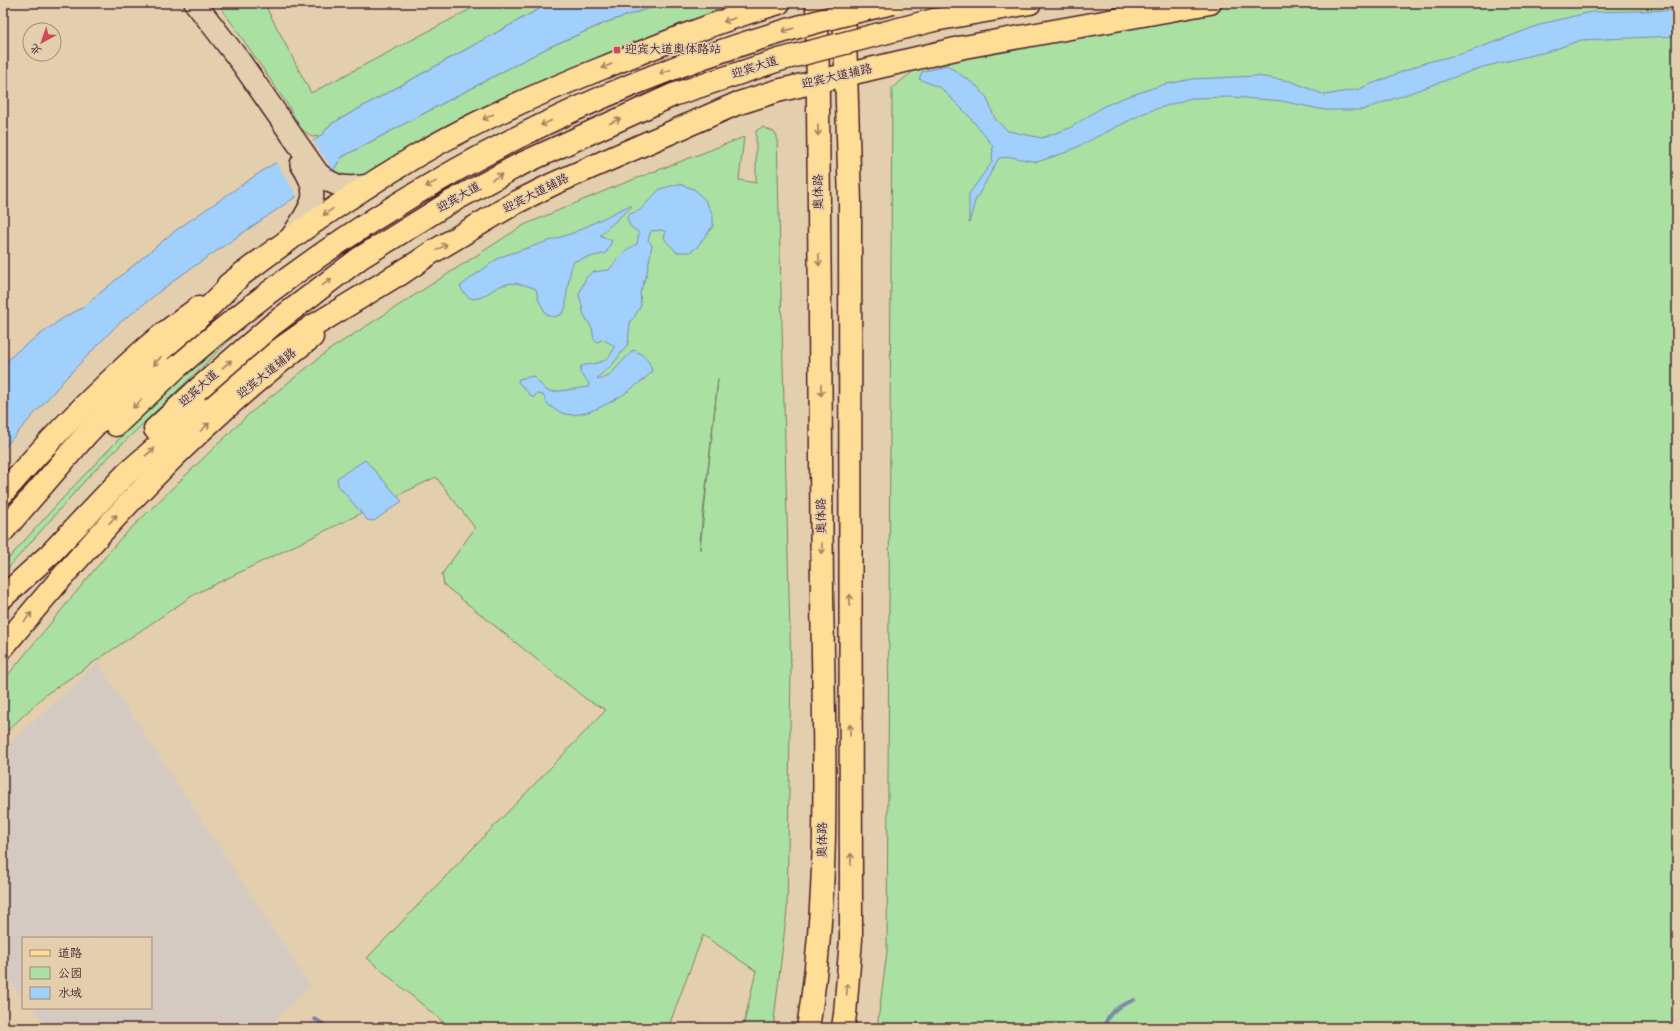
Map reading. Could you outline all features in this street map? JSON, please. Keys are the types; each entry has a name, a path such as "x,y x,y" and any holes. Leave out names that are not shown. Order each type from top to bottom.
{"main road":[{"path":"3,493 52,440 148,346 292,236 417,155 527,98 644,50 757,8 779,3"},
{"name":"奥体路","path":"808,1028 814,987 821,911 824,778 817,3"},
{"path":"843,1028 851,939 850,211 844,3"},
{"path":"3,547 51,492 136,405 176,368 254,303 308,263 413,194 515,138 608,94 694,60 812,23 893,3"},
{"name":"迎宾大道","path":"3,592 56,529 128,453 197,390 272,325 360,258 447,204 519,165 672,95 779,60 934,20 1030,3"},
{"name":"迎宾大道辅路","path":"3,647 83,552 120,511 193,437 247,390 309,340 415,264 515,203 553,184 736,104 777,91 964,47 1210,3"},
{"path":"3,597 50,554 126,474 187,420 257,365 310,328 415,264"},
{"path":"3,531 85,436 176,340 243,273"}],"street":[{"path":"198,7 240,61 318,173 326,180 340,186 350,188 370,185"},
{"path":"198,7 233,65 308,174 313,185 314,193 311,205 292,236"}],"shaded area":[{"path":"98,663 311,986 267,1028 49,1028 33,1009 152,1009 152,937 22,937 22,997 3,974 3,749"}],"green space":[{"path":"218,3 264,3 311,93 482,3 550,3 331,124 321,136 312,137 300,128 289,107"},
{"path":"665,3 752,3 561,84 354,198 332,172 342,157 547,48 607,22"},
{"path":"1177,3 1677,3 1677,1028 877,1028 887,952 892,88 948,44"},
{"path":"762,127 774,132 777,136 791,670 787,910 773,1028 743,1028 756,971 703,935 668,1028 450,1028 367,958 606,710 586,699 444,585 442,574 475,528 436,477 195,594 45,695 3,735 3,681 119,540 249,414 329,350 524,225 609,189 744,137 739,180 756,183 756,131","holes":["718,379 700,550 700,540"]},
{"path":"238,332 89,476 3,574 3,565 114,444 182,377 209,353"}],"water":[{"path":"550,3 665,3 607,22 547,48 342,157 332,172 177,278 117,325 66,378 3,449 3,366 16,352 63,318 82,308 176,230 265,169 321,136 331,124"},
{"path":"1677,10 1677,36 1581,40 1550,51 1483,67 1362,110 1324,110 1282,101 1233,97 1191,98 1144,113 1067,152 1037,162 1011,157 999,158 975,201 969,223 969,194 992,162 993,146 968,115 941,88 919,79 922,72 947,65 978,87 987,98 995,119 1008,131 1042,138 1070,128 1104,106 1162,85 1192,79 1257,76 1290,81 1325,95 1359,89 1424,63 1468,52 1545,23 1591,12"},
{"path":"679,184 694,189 705,200 713,215 713,226 697,247 690,252 676,252 664,237 666,232 661,230 651,231 648,240 652,245 647,273 640,292 641,305 630,322 628,344 613,364 597,378 599,380 609,376 633,350 646,358 650,364 652,372 623,395 597,409 584,413 572,415 562,413 548,404 543,395 536,394 533,398 518,382 519,379 533,376 546,390 552,392 588,387 589,383 580,373 581,366 601,362 612,352 614,346 603,339 598,342 594,340 592,328 584,315 579,294 586,278 592,272 609,270 625,252 637,244 639,233 630,226 627,218 629,214 639,211 660,189"},
{"path":"628,206 632,206 600,235 612,241 606,253 574,261 572,264 566,298 566,307 562,314 554,317 547,315 539,301 536,289 524,285 511,283 503,285 480,298 475,299 470,298 465,294 460,286 500,257 573,233"},
{"path":"365,460 402,501 374,521 367,520 338,485 337,478"}],"pier":[{"path":"312,139 334,172 298,197 275,161"}],"waterway":[{"path":"1104,1028 1111,1013 1134,1000"},
{"path":"315,1019 329,1028"}],"place":[{"name":"迎宾大道奥体路站","path":"617,50"}]}
